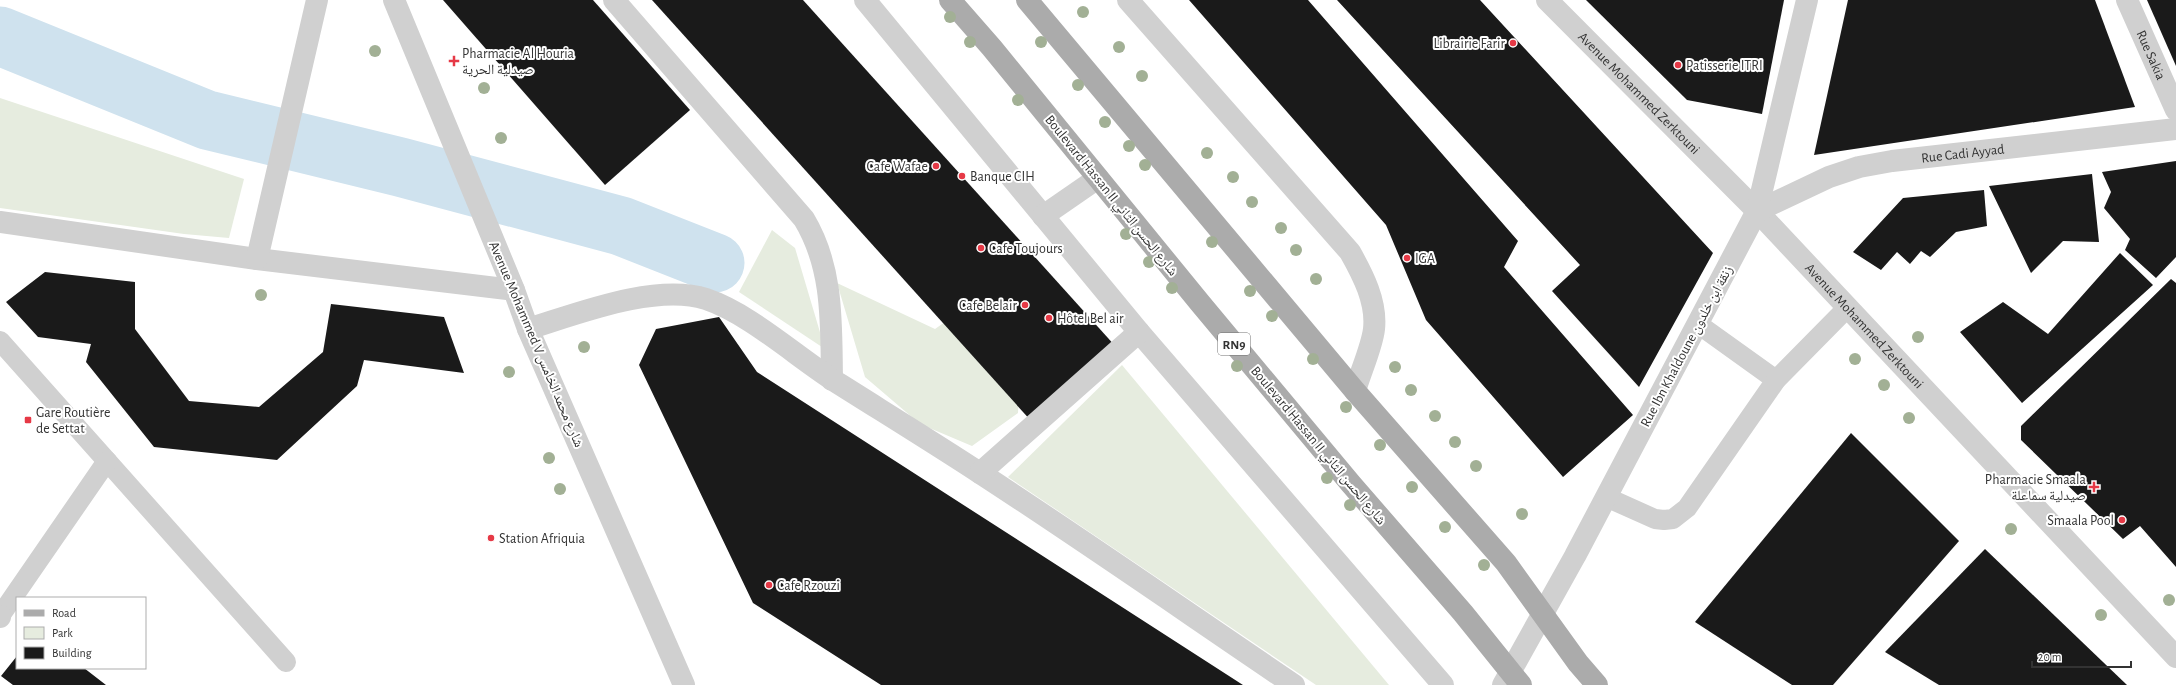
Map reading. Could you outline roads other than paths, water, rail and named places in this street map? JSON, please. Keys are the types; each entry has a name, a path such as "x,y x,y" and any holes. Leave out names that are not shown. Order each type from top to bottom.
{"main road":[{"name":"Boulevard Hassan II شارع الحسن الثاني","path":"950,0 992,48 1346,478 1463,613 1511,680"},
{"path":"1027,0 1355,391 1506,563 1578,663 1598,685"}],"street":[{"path":"257,259 317,0"},
{"name":"Avenue Mohammed V شارع محمد الخامس","path":"394,0 514,290 528,329 684,685"},
{"path":"614,0 804,219 812,233 824,265 829,293 832,380"},
{"path":"865,0 1139,332 1443,685"},
{"path":"1128,0 1350,252 1367,285 1373,308 1374,329 1355,391"},
{"name":"Avenue Mohammed Zerktouni","path":"1547,0 1757,211 2176,657"},
{"name":"Rue Ibn Khaldoune زنقة ابن خلدون","path":"1511,680 1543,613 1757,211 1807,0"},
{"name":"Rue Sakia","path":"2127,0 2176,110"},
{"name":"Rue Cadi Ayyad","path":"1757,211 1829,177 1859,167 1892,161 2176,129"},
{"path":"1043,216 1098,178"},
{"path":"0,222 257,259 514,290"},
{"path":"528,329 641,297 677,295 705,299 746,320 832,380 980,473 1294,685"},
{"path":"980,473 1139,332"}],"lane":[{"path":"1606,497 1655,519 1673,519 1687,508 1776,380 1848,308"},
{"path":"1698,324 1776,380"},
{"path":"0,342 286,662"},
{"path":"0,616 107,461"}],"waterway":[{"path":"0,36 207,120 400,167 621,226 715,263"}],"place":[{"name":"Librairie Farir","path":"1513,43"},
{"name":"Pharmacie Al Houria صيدلية الحرية","path":"454,61"},
{"name":"Patisserie ITRI","path":"1678,65"},
{"name":"Cafe Wafae","path":"936,166"},
{"name":"Banque CIH","path":"962,176"},
{"name":"Cafe Toujours","path":"981,248"},
{"name":"IGA","path":"1407,258"},
{"name":"Cafe Belair","path":"1025,305"},
{"name":"Hôtel Bel air","path":"1049,318"},
{"name":"Gare Routière de Settat","path":"28,420"},
{"name":"Pharmacie Smaala صيدلية سماعلة","path":"2094,487"},
{"name":"Smaala Pool","path":"2122,520"},
{"name":"Station Afriquia","path":"491,538"},
{"name":"Cafe Rzouzi","path":"769,585"}]}
